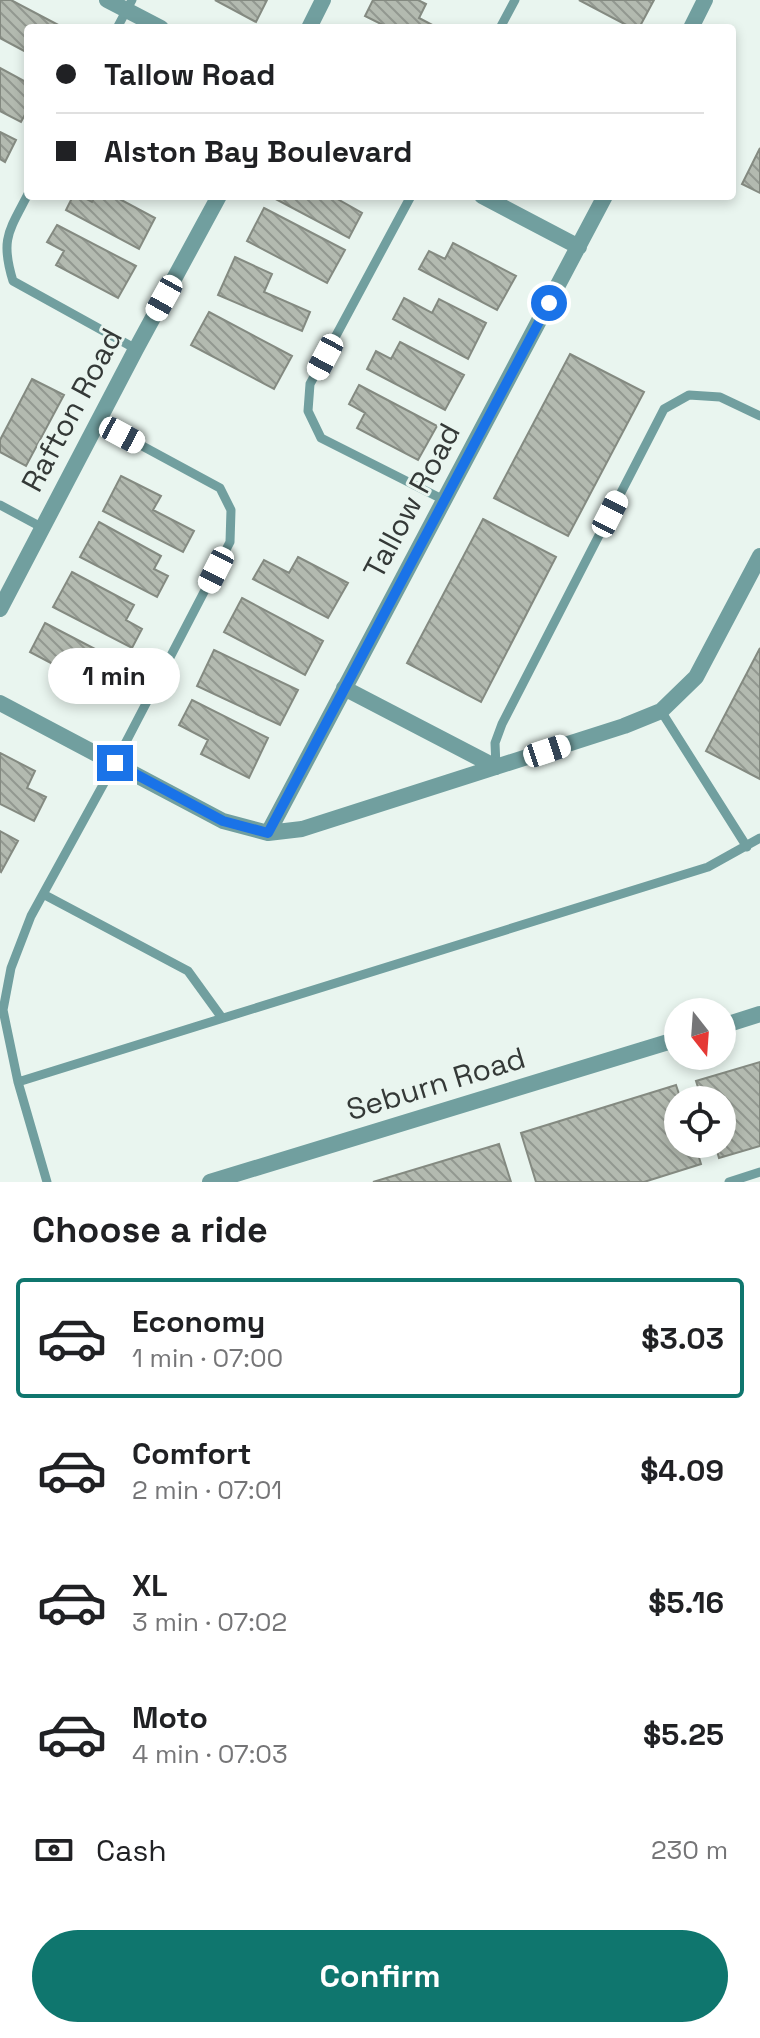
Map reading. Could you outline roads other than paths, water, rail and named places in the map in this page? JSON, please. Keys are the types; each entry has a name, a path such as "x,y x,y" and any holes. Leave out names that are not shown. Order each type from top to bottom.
{"street":[{"path":"107,0 130,5 156,24"},
{"path":"311,24 323,0"},
{"path":"693,24 705,0"},
{"name":"Rafton Road","path":"0,609 217,200"},
{"path":"490,200 579,247"},
{"name":"Tallow Road","path":"268,833 603,200"},
{"path":"0,703 223,821 268,833 302,829 624,726 661,711 696,677 760,556"},
{"path":"344,688 496,767"},
{"path":"736,1022 760,1014"},
{"name":"Seburn Road","path":"210,1182 664,1043"}],"lane":[{"path":"502,24 515,0"},
{"path":"119,24 130,5"},
{"path":"25,200 6,235 5,258 13,281 136,349"},
{"path":"409,200 310,384 308,411 321,438 444,500"},
{"path":"496,767 495,743 502,724 664,409 689,395 720,397 760,416"},
{"path":"47,1182 18,1082 3,1010 11,968 31,916 230,542 231,510 220,488 98,422"},
{"path":"0,505 43,528"},
{"path":"661,711 747,847"},
{"path":"18,1082 708,867 760,838"},
{"path":"43,894 188,971 222,1018"},
{"path":"729,1182 760,1172"}]}
